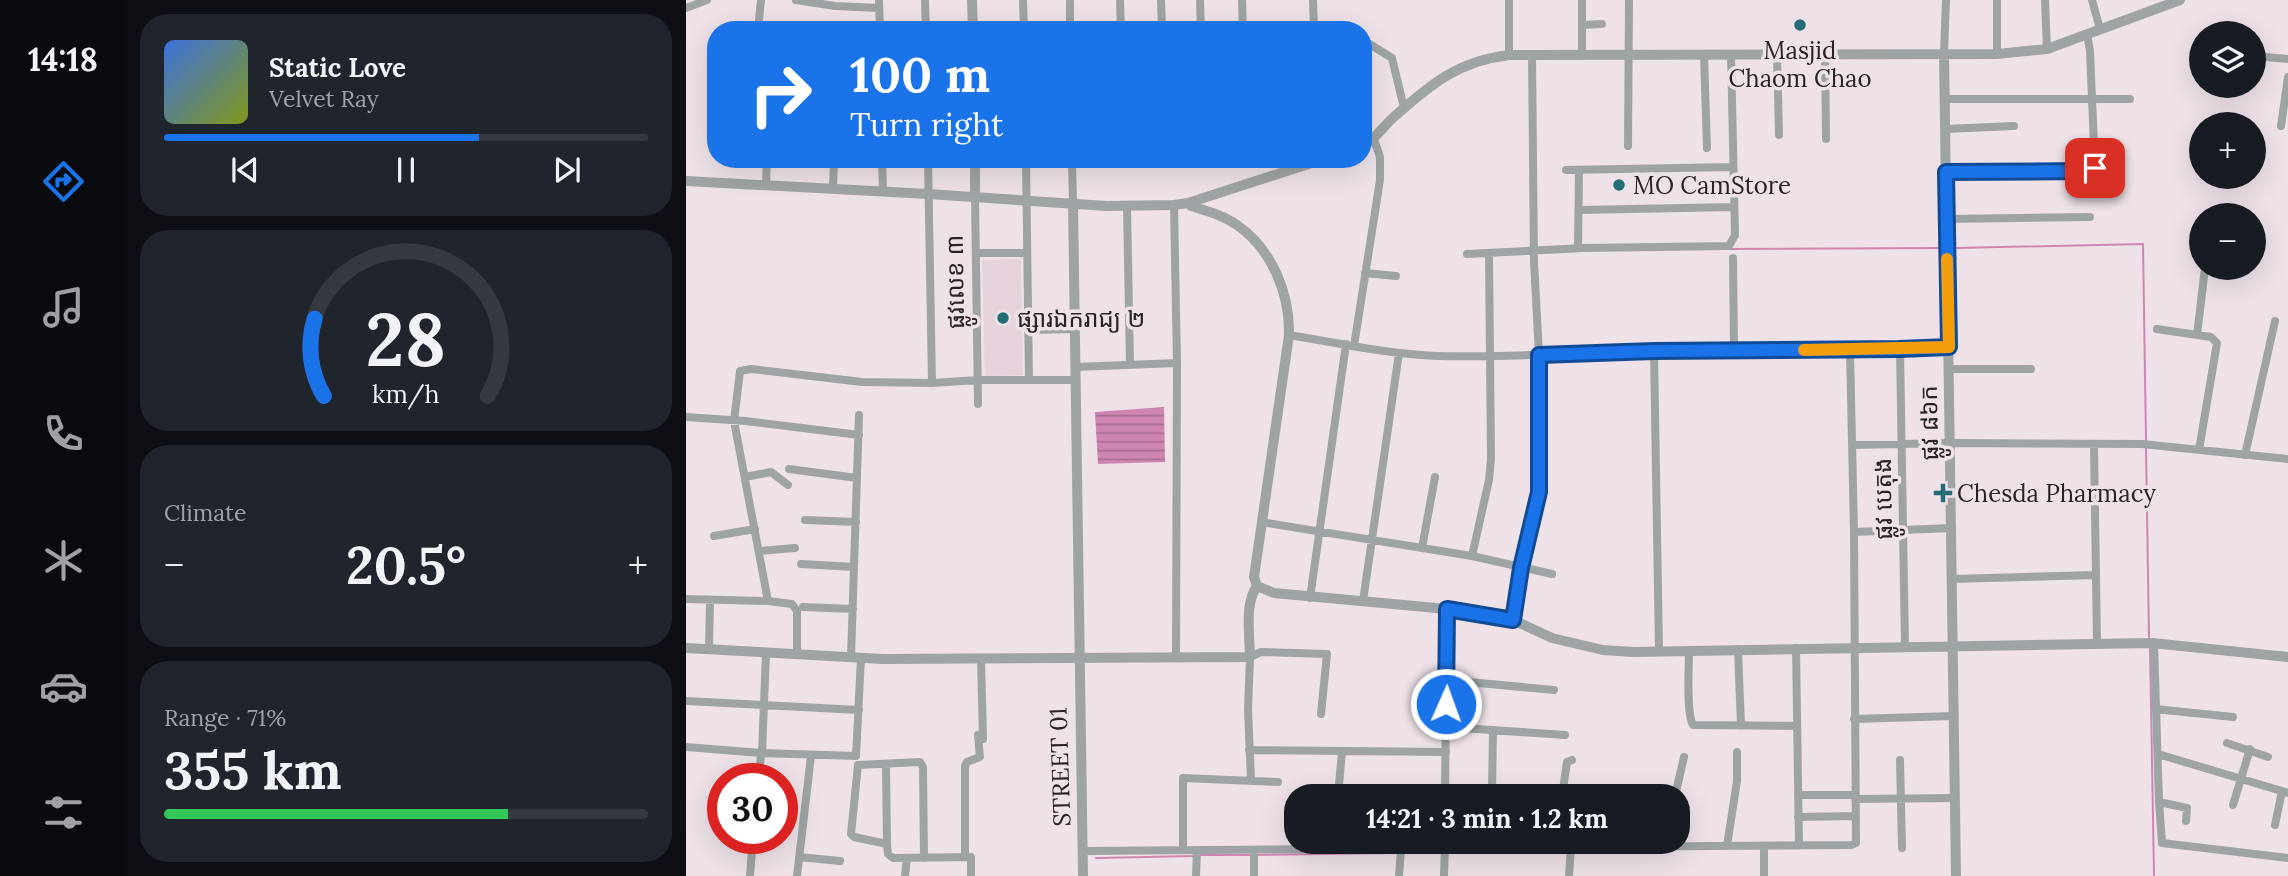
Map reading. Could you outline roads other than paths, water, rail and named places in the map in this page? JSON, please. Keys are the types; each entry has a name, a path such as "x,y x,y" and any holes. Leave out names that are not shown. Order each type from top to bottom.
{"street":[{"path":"686,8 707,0"},
{"path":"759,21 761,0"},
{"path":"796,0 835,6 879,4"},
{"path":"925,0 926,21"},
{"path":"972,0 973,21"},
{"path":"1023,0 1024,21"},
{"path":"1070,0 1070,21"},
{"path":"1119,0 1120,21"},
{"path":"1161,0 1162,21"},
{"path":"1200,0 1201,21"},
{"path":"1242,0 1243,21"},
{"path":"1313,0 1314,21"},
{"path":"1509,0 1509,55"},
{"path":"1582,0 1582,55"},
{"path":"1628,146 1629,0"},
{"path":"1944,54 1946,0"},
{"path":"1997,0 1997,54"},
{"path":"2045,0 2047,49"},
{"path":"2092,0 2100,29"},
{"path":"1310,598 1350,345 1380,180 1380,157 1374,139 1404,108 1443,77 1460,66 1488,57 1509,55 1997,54 2047,49 2173,1"},
{"path":"1582,24 1602,24"},
{"path":"1946,172 2091,171 2095,168 2087,33"},
{"path":"1372,46 1392,58 1404,108"},
{"path":"1825,53 1826,139"},
{"path":"1704,54 1707,148"},
{"path":"1467,254 1578,248 1726,247 1732,244 1735,235 1731,54"},
{"path":"1777,54 1779,135"},
{"name":"ផ្លូវ ៨៦ក","path":"1944,54 1956,876"},
{"path":"1513,620 1521,568 1539,492 1539,355 1534,251 1532,55"},
{"path":"2266,58 2288,60"},
{"path":"2281,126 2288,77"},
{"path":"1945,99 2130,99"},
{"path":"1945,129 2014,126"},
{"path":"1566,170 1733,167"},
{"path":"766,184 767,168"},
{"path":"833,188 834,168"},
{"path":"882,168 883,191"},
{"path":"928,168 932,383"},
{"name":"ផ្លូវលេខ ៣","path":"975,168 978,404"},
{"path":"1026,168 1029,380"},
{"path":"1072,168 1073,204"},
{"path":"686,181 1073,204 1174,205 1188,203 1296,168"},
{"path":"1578,170 1578,248"},
{"path":"1188,203 1238,225 1259,247 1285,291 1290,316 1254,577 1257,586 1274,593 1310,598 1447,609 1513,620 1552,638 1603,650 1633,652 2151,643 2288,657"},
{"name":"STREET 01","path":"1073,204 1083,876"},
{"path":"1174,205 1177,363 1176,656"},
{"path":"1127,206 1130,365"},
{"path":"1580,210 1734,207"},
{"path":"1947,219 2090,217"},
{"path":"976,253 1027,253"},
{"path":"1472,556 1489,480 1489,253"},
{"path":"1733,258 1734,350"},
{"path":"1365,273 1396,276"},
{"path":"2197,335 2204,280"},
{"path":"2245,455 2275,321"},
{"path":"1028,330 1074,329"},
{"path":"2157,329 2211,337 2217,343 2199,450"},
{"path":"1289,335 1399,353 1436,356 1949,347"},
{"name":"ផ្លូវ បេតុង","path":"1899,349 1905,648"},
{"path":"1690,845 1852,845 1856,842 1850,350"},
{"path":"1654,351 1659,650"},
{"path":"1363,601 1399,353"},
{"path":"1075,367 1177,363"},
{"path":"768,601 734,421 740,371 745,369 862,382 1075,380"},
{"path":"1949,369 2031,369"},
{"path":"686,747 811,756 856,756 859,710 853,609 859,415"},
{"path":"686,417 859,435"},
{"path":"2094,444 2098,644"},
{"path":"1853,445 2141,444 2288,459"},
{"path":"789,469 858,478"},
{"path":"745,477 771,472 788,485"},
{"path":"1422,548 1435,477"},
{"path":"805,520 856,522"},
{"path":"1261,522 1472,556 1552,574"},
{"path":"1854,532 1952,528"},
{"path":"713,536 755,529"},
{"path":"760,551 795,548"},
{"path":"800,564 854,567"},
{"path":"1952,579 2096,575"},
{"path":"1251,780 1250,610 1252,592 1257,586"},
{"path":"686,599 768,601 795,606 797,656"},
{"path":"709,649 710,601"},
{"path":"803,607 853,609"},
{"path":"1445,784 1447,609"},
{"path":"2151,643 2161,839 2166,845 2288,858"},
{"path":"686,648 856,658 1250,656 1261,652 1327,654 1321,714"},
{"path":"1796,648 1799,845"},
{"path":"1738,649 1741,726"},
{"path":"1689,650 1690,721 1696,726 1796,726"},
{"path":"761,763 766,654"},
{"path":"965,858 965,766 967,762 980,757 981,658"},
{"path":"1447,680 1554,690"},
{"path":"686,701 859,710"},
{"path":"2155,709 2233,717"},
{"path":"1854,719 1954,716"},
{"path":"1446,727 1565,735"},
{"path":"1492,784 1493,730"},
{"path":"2227,743 2267,757"},
{"path":"2234,805 2250,749"},
{"path":"1250,750 1446,751"},
{"path":"1339,784 1342,751"},
{"path":"1727,846 1737,781 1737,752"},
{"path":"2158,754 2285,792 2275,825"},
{"path":"797,876 811,756"},
{"path":"1678,784 1684,757"},
{"path":"1564,784 1567,762 1572,760"},
{"path":"1900,760 1902,848"},
{"path":"887,844 854,837 850,830 858,765 920,762 923,767 924,858"},
{"path":"886,764 889,857 971,858 971,876"},
{"path":"1183,850 1183,778 1278,782"},
{"path":"1798,795 1955,798"},
{"path":"2159,802 2187,808 2186,821"},
{"path":"1798,817 1855,816"},
{"path":"1764,846 1764,876"},
{"path":"1084,851 1183,850 1197,855 1284,851"},
{"path":"750,876 752,854"},
{"path":"1254,854 1254,876"},
{"path":"1399,876 1401,854"},
{"path":"1444,876 1445,854"},
{"path":"1569,876 1571,854"},
{"path":"1196,876 1197,855"},
{"path":"799,857 840,861"},
{"path":"905,876 907,858"}],"waterway":[{"path":"1957,248 2143,244 2146,441"},
{"path":"1731,249 1942,248"},
{"path":"2146,447 2149,637"},
{"path":"2150,647 2154,876"},
{"path":"1257,855 1328,854"},
{"path":"1201,855 1251,855"},
{"path":"1096,858 1195,856"}],"place":[{"name":"Masjid Chaom Chao","path":"1800,25"},
{"name":"MO CamStore","path":"1619,185"},
{"name":"ផ្សារឯករាជ្យ ២","path":"1003,318"},
{"name":"Chesda Pharmacy","path":"1943,493"}]}
